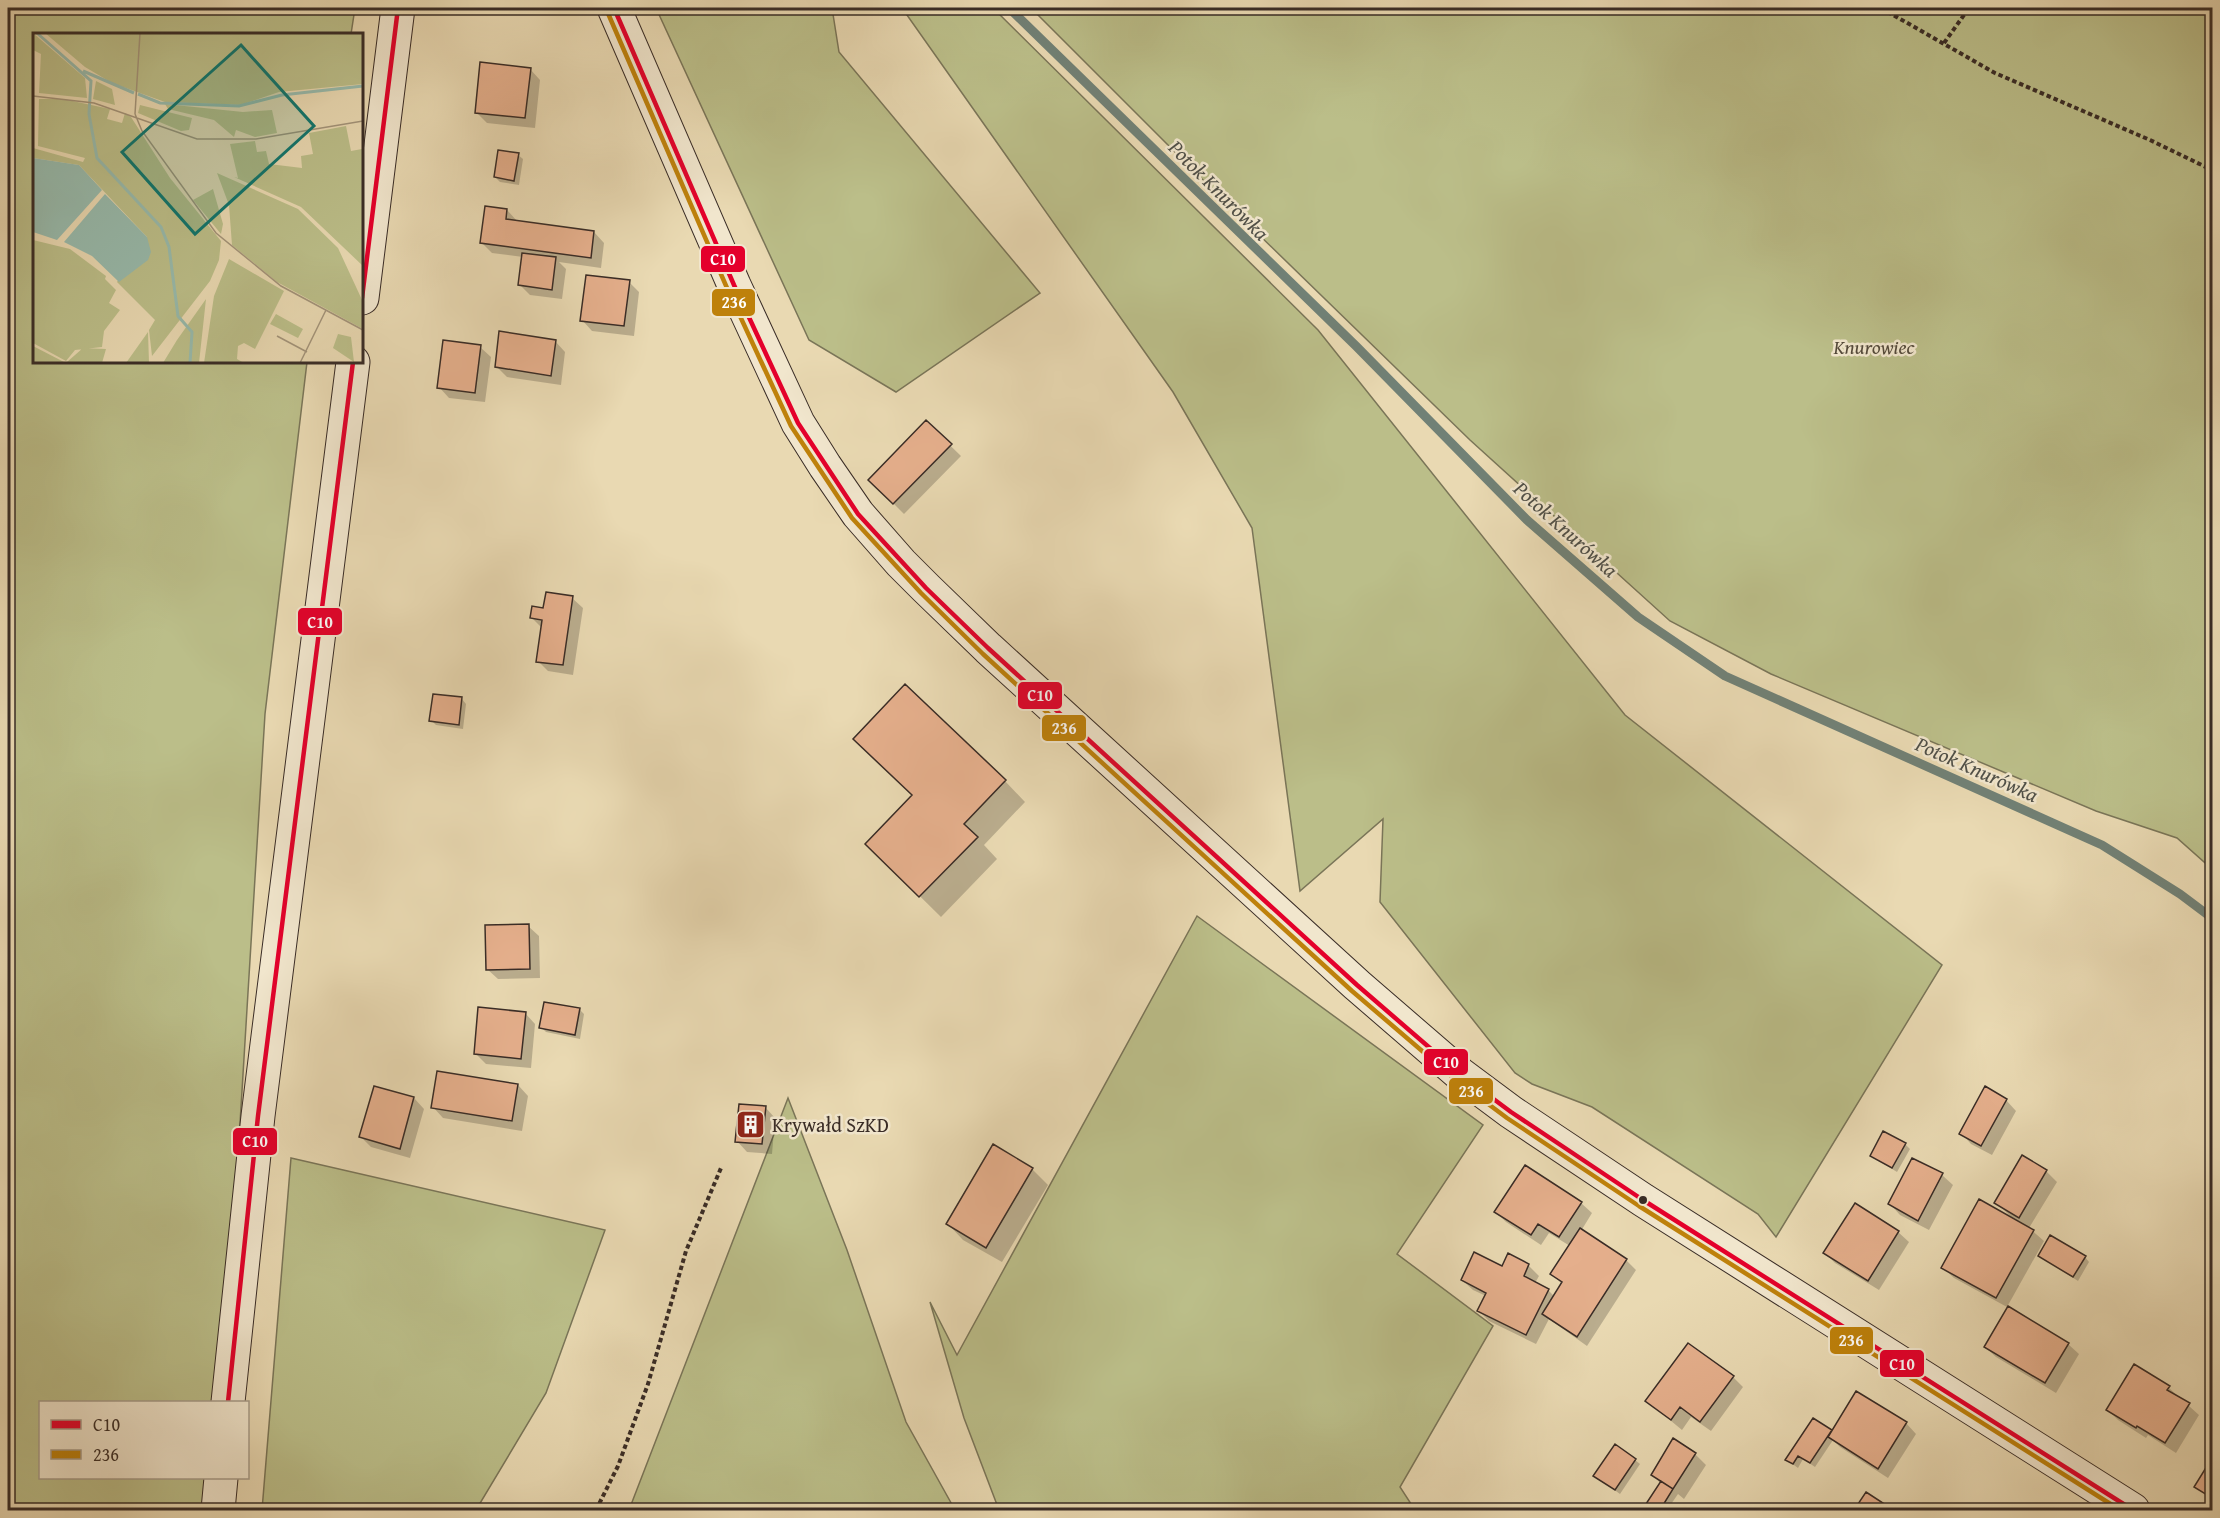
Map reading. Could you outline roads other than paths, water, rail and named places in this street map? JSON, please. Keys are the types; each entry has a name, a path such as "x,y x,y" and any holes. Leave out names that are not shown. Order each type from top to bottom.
{"main road":[{"path":"363,290 398,8"},
{"path":"614,8 739,295 798,423 858,514 934,596 1357,986 1468,1081 1624,1188 2133,1510"},
{"path":"228,1401 259,1105 353,363"},
{"path":"218,1510 221,1479"}],"waterway":[{"name":"Potok Knurówka","path":"1009,8 1356,346 1527,520 1638,617 1725,676 2102,845 2180,894 2212,918"}],"place":[{"name":"Krywałd SzKD","path":"751,1124"}],"park label":[{"name":"Knurowiec","path":"1874,346"}]}
